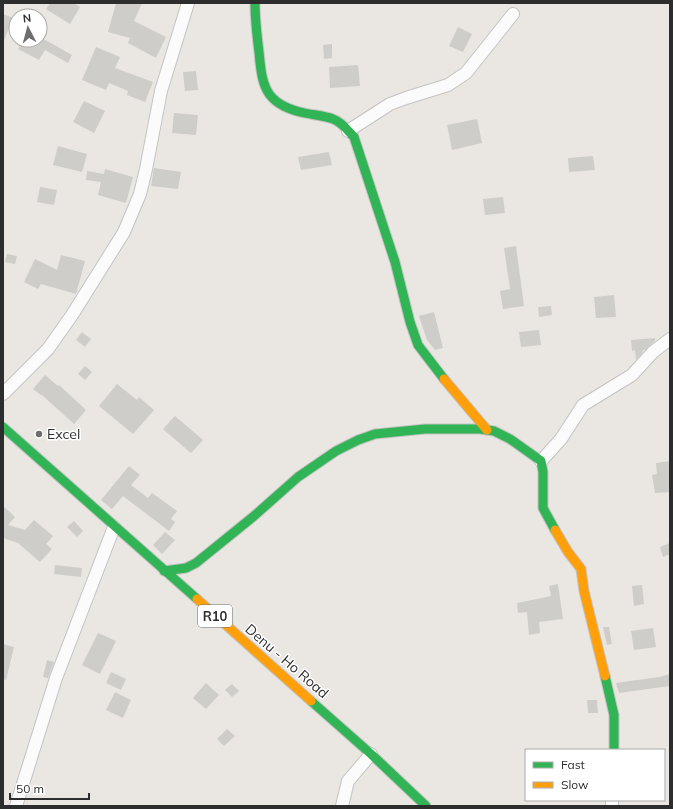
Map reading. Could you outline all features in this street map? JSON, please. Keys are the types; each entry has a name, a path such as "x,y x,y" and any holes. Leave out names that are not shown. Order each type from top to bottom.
{"street":[{"path":"3,394 48,349 72,315 124,232 140,194 161,91 188,3"},
{"path":"255,3 255,23 261,77 268,93 280,105 294,111 337,120 343,124 354,137 395,262 410,322 418,345 460,399 487,430"},
{"path":"348,131 390,104 448,85 466,72 513,14"},
{"path":"541,461 561,439 583,405 632,375 653,352 670,339"},
{"name":"Denu - Ho Road","path":"3,428 371,754 426,806"},
{"path":"164,571 186,568 196,563 254,516 298,477 336,452 358,440 375,434 425,429 494,431 510,439 541,461 543,472 543,508 568,552 581,569 584,591 614,715 614,749"},
{"path":"16,806 56,678 114,527"},
{"path":"342,806 348,781 371,754"}],"building":[{"path":"50,3 74,3 80,7 70,24 47,8"},
{"path":"116,3 142,3 134,21 166,37 156,58 128,43 130,38 108,32"},
{"path":"3,14 8,16 8,30 3,43"},
{"path":"458,27 472,34 463,52 449,46"},
{"path":"48,42 72,55 68,63 45,50 39,60 18,49 48,48"},
{"path":"332,44 332,58 324,59 323,45"},
{"path":"96,47 120,57 115,68 153,82 145,102 127,95 128,91 109,83 106,90 82,80"},
{"path":"358,65 360,86 330,88 329,67"},
{"path":"196,71 198,90 185,91 183,72"},
{"path":"84,101 105,111 94,133 73,122"},
{"path":"174,113 198,115 196,135 172,133"},
{"path":"477,119 482,143 452,150 447,125"},
{"path":"58,146 87,154 82,172 53,165"},
{"path":"329,152 332,165 301,170 298,157"},
{"path":"593,156 595,170 569,172 568,158"},
{"path":"154,168 181,172 178,189 151,186"},
{"path":"105,169 133,177 126,203 98,195 101,182 86,180 87,171 104,174"},
{"path":"40,187 57,190 54,205 37,202"},
{"path":"503,197 505,213 485,215 483,199"},
{"path":"516,246 524,306 503,309 500,291 510,289 504,248"},
{"path":"7,254 17,256 15,264 5,262"},
{"path":"61,255 85,261 76,294 41,284 38,289 24,282 35,259 57,270"},
{"path":"614,295 616,317 596,318 594,297"},
{"path":"551,306 552,315 539,317 538,307"},
{"path":"434,312 443,348 435,350 427,340 419,316"},
{"path":"539,330 541,345 521,347 519,332"},
{"path":"82,332 91,339 85,347 76,340"},
{"path":"655,338 655,341 643,350 636,360 635,350 632,351 631,340"},
{"path":"85,366 92,372 85,380 78,374"},
{"path":"45,375 58,386 59,385 86,410 74,424 42,395 33,389"},
{"path":"117,384 137,400 139,397 154,410 133,434 99,406"},
{"path":"175,416 203,440 191,453 163,429"},
{"path":"670,461 670,492 655,493 652,475 657,474 656,463"},
{"path":"129,466 140,475 131,485 148,498 152,493 177,511 171,519 175,522 169,531 123,496 112,509 101,500"},
{"path":"3,506 15,517 8,525 25,530 34,520 53,536 46,544 52,549 40,562 18,543 3,538"},
{"path":"74,521 83,531 77,537 67,527"},
{"path":"165,532 175,540 162,554 153,545"},
{"path":"670,543 670,554 663,557 660,547"},
{"path":"55,565 82,568 81,577 54,574"},
{"path":"558,584 563,619 539,622 540,633 529,635 527,612 518,613 517,603 551,596 549,586"},
{"path":"642,585 644,604 634,606 632,586"},
{"path":"603,627 609,627 612,644 607,645"},
{"path":"653,628 656,647 634,650 631,631"},
{"path":"98,633 116,641 100,674 82,665"},
{"path":"3,644 14,647 6,680 3,679"},
{"path":"47,660 54,662 48,678 43,677"},
{"path":"111,672 126,679 121,690 106,683"},
{"path":"670,674 670,686 619,693 616,683 659,677"},
{"path":"206,683 219,695 206,709 193,698"},
{"path":"232,684 239,691 232,697 225,690"},
{"path":"115,692 131,700 123,718 106,710"},
{"path":"587,700 597,700 598,713 588,713"},
{"path":"227,729 235,736 224,746 217,739"}],"traffic: fast":[{"path":"255,3 260,63 267,91 279,103 288,108 336,120 342,124 354,137 395,262 410,322 418,345 444,379"},
{"path":"3,427 197,599"},
{"path":"164,571 186,568 196,563 254,516 298,477 336,451 358,440 375,434 425,429 480,429 494,431 510,439 541,461 543,472 543,508 555,530"},
{"path":"605,676 614,715 614,749"},
{"path":"311,701 371,754 426,806"}],"traffic: slow":[{"path":"444,379 487,430"},
{"path":"555,530 568,552 581,569 584,591 605,676"},
{"path":"197,599 311,701"}],"place":[{"name":"Excel","path":"39,434"}]}
